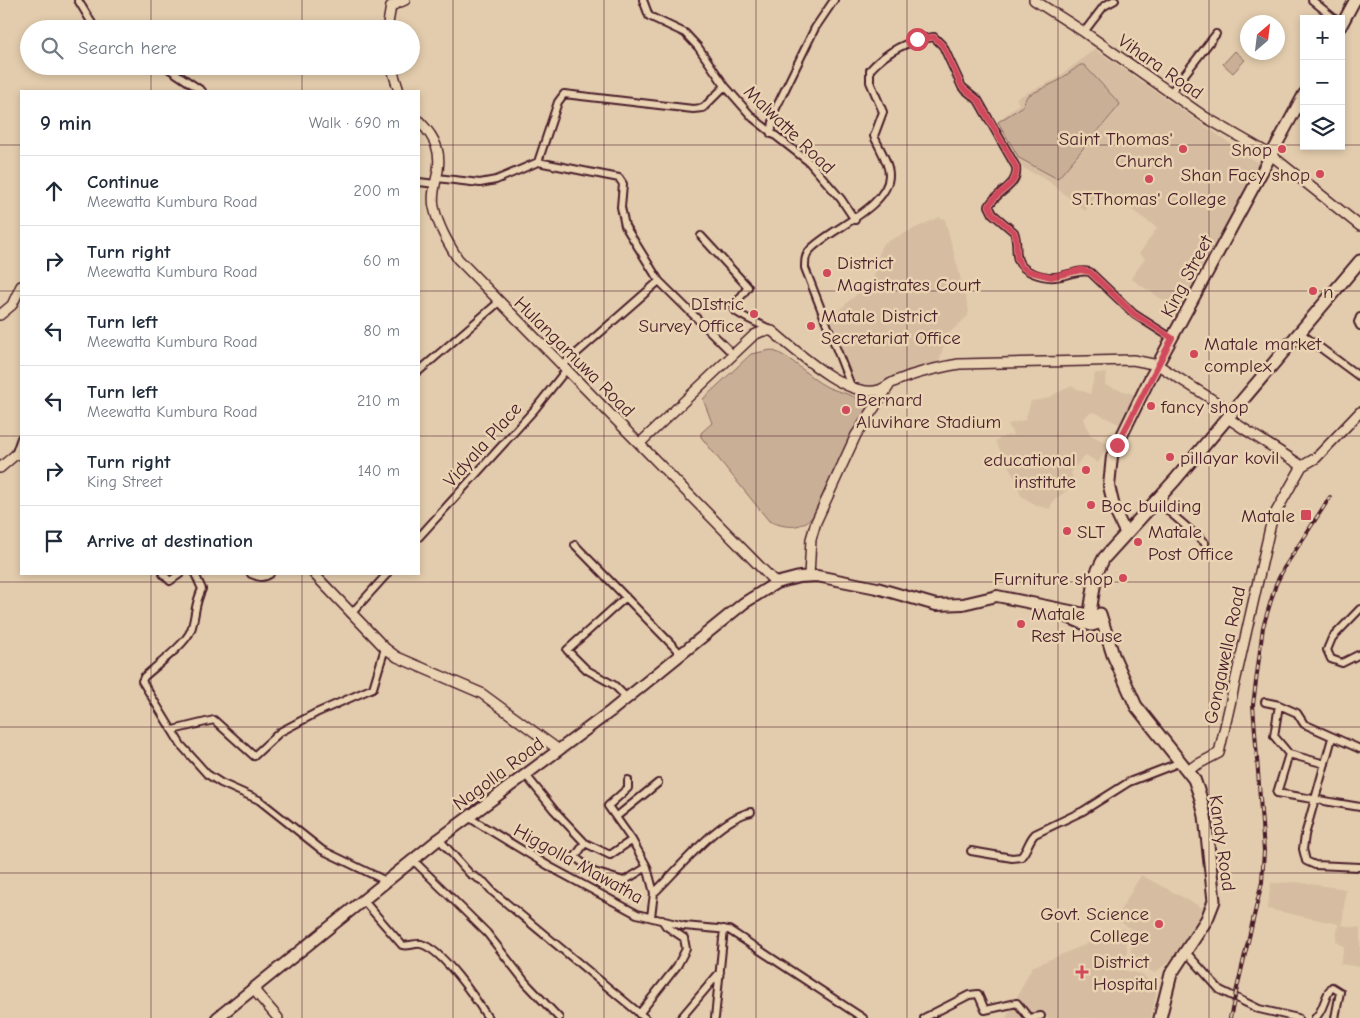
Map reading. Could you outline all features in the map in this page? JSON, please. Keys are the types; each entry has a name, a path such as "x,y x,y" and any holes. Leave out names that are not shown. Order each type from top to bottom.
{"highway":[{"name":"Kandy Road","path":"1160,1018 1171,974 1207,919 1214,896 1203,805 1197,786 1184,766 1136,706 1094,619 1096,574 1100,563 1157,501 1360,261"}],"main road":[{"path":"1345,16 1356,2"},
{"name":"King Street","path":"1126,534 1112,500 1109,486 1110,463 1127,423 1300,101"},
{"name":"Nagolla Road","path":"217,1018 439,839 627,698 744,603 776,583 809,576 848,581 936,605 963,604 997,596 1039,604 1094,619"}],"street":[{"path":"78,0 90,20"},
{"path":"388,20 389,3 406,0"},
{"name":"Malwatte Road","path":"643,0 649,16 685,33 698,47 752,118 809,162 822,180 841,199 855,220"},
{"path":"771,134 775,110 815,28 834,0"},
{"name":"Vihara Road","path":"1034,0 1084,32 1206,117 1271,155 1360,226"},
{"path":"1084,32 1104,6 1115,0"},
{"path":"1312,0 1330,15"},
{"path":"1170,92 1216,34"},
{"path":"852,386 805,268 805,258 814,246 855,220 881,195 889,178 888,168 874,136 883,112 870,82 870,70 882,56 899,46 917,39 934,37 943,46 962,87 978,100 1016,167 1017,174 1014,180 992,200 989,206 993,214 1014,232 1017,258 1021,266 1028,271 1051,277 1081,270 1090,272 1134,314 1172,338"},
{"path":"178,75 201,90"},
{"path":"394,75 399,90"},
{"path":"538,162 558,102 564,94 693,109 703,108 726,86"},
{"name":"Hulangamuwa Road","path":"420,123 436,141 440,158 434,207 445,238 458,259 776,583"},
{"path":"420,182 480,183 496,180 538,162 619,178 623,184 621,207 625,226 659,281 734,354"},
{"path":"701,236 748,287 734,306 734,310 745,320 761,323 815,367 852,386 873,391 934,368 959,364 1126,359 1149,361 1158,365 1230,415 1258,440 1278,450 1302,466"},
{"name":"Vidyala Place","path":"420,536 535,409 564,368 659,281"},
{"path":"0,314 12,305 20,288"},
{"path":"420,370 499,302"},
{"path":"1360,317 1358,322 1360,326"},
{"path":"640,443 754,335 763,331 772,331"},
{"path":"1299,332 1360,378"},
{"path":"809,576 811,539 816,522 856,435 891,384"},
{"name":"Gongawella Road","path":"1184,766 1219,752 1272,519 1302,466 1316,458 1360,412"},
{"path":"0,468 18,454"},
{"path":"1157,501 1205,543"},
{"path":"575,545 681,654"},
{"path":"163,575 170,581 179,575"},
{"path":"195,575 202,589 195,604 191,629 187,638 144,677 142,681 181,745 207,774 221,783 259,800 322,850 386,881"},
{"path":"254,575 259,577 269,575"},
{"path":"315,575 385,648 398,657 481,693 559,750"},
{"path":"351,614 386,575"},
{"path":"626,597 567,650 587,670 614,685 627,698"},
{"path":"1360,609 1332,638 1327,654 1331,659 1342,663 1360,654"},
{"path":"173,730 214,720 254,756 280,732 316,713 373,688 385,648"},
{"path":"1264,702 1279,705 1297,713 1304,724 1360,749"},
{"path":"1279,705 1274,736 1289,754 1324,764"},
{"path":"1332,738 1305,834 1303,849 1306,861 1315,865 1360,867"},
{"path":"1289,754 1276,793 1360,808"},
{"path":"971,851 1012,858 1021,857 1026,851 1029,840 1035,834 1083,811 1129,782 1184,766"},
{"path":"525,774 554,810 585,843 610,855 632,840"},
{"path":"628,780 628,788 608,806 632,840 647,867 654,893 650,917"},
{"path":"616,816 658,783"},
{"path":"654,893 711,837 738,814 751,812"},
{"name":"Higgolla Mawatha","path":"468,817 552,868 637,914 684,926 724,929 781,963 827,996 863,1018"},
{"path":"439,839 470,874 484,882 493,892 642,1016 677,966 686,949 684,938 666,926 662,920"},
{"path":"585,843 575,857 594,872 624,881 647,867"},
{"path":"413,860 487,933 526,983 559,1018"},
{"path":"364,900 402,945 422,944 445,963 467,986 488,1018"},
{"path":"715,1018 724,929"},
{"path":"1185,951 1220,990 1259,1009 1298,1018"},
{"path":"681,1018 721,972"},
{"path":"1315,1018 1326,994 1332,987 1340,992 1335,1018"},
{"path":"254,990 278,1018"},
{"path":"924,1018 969,995 978,994 985,1010 1017,1003 1029,1018 1041,1016"}],"shaded area":[{"name":"ST.Thomas' College","path":"1095,49 1261,165 1183,310 1180,311 1131,279 1145,258 1139,254 1157,228 1101,188 1085,211 1048,181 1023,168 1001,139 996,123 1019,104 1016,98 1056,79","holes":["1081,65 1084,65 1120,104 1059,177 1056,178 1019,158 998,126 998,122 1022,107 1027,96 1058,81"]},
{"path":"1235,51 1240,56 1240,60 1245,60 1233,73 1223,64"},
{"path":"1080,65 1084,65 1120,104 1059,177 1056,178 1019,158 998,122 1022,107 1027,96 1058,81"},
{"path":"939,217 945,219 969,310 968,316 946,336 940,359 936,362 876,389 864,387 854,379 830,321 831,317 873,280 881,246 884,243"},
{"path":"771,350 787,357 827,387 857,398 865,405 866,409 813,516 798,526 781,525 769,521 701,437 701,433 712,423 703,399 751,354"},
{"path":"1095,373 1107,373 1105,385 1139,396 1123,426 1094,412 1088,414 1084,419 1090,434 1109,445 1098,463 1086,455 1081,459 1071,473 1074,481 1070,488 1053,501 1050,509 1038,506 1021,496 1016,480 995,441 1005,436 1013,435 1008,424 1025,420 1031,401 1045,399 1071,386 1090,394"},
{"name":"Govt. Science College","path":"1141,875 1205,909 1171,960 1155,973 1130,960 1131,948 1138,933 1115,919"},
{"path":"1297,882 1346,889 1342,925 1360,928 1360,967 1340,964 1344,947 1336,941 1338,924 1267,909 1271,883"},
{"name":"District Hospital","path":"1124,928 1127,948 1126,971 1142,974 1157,988 1151,1018 1006,1018 1032,967"}],"railway":[{"path":"1230,1018 1262,882 1264,851 1253,705 1263,627 1276,584 1284,568 1330,497"}],"place":[{"name":"Saint Thomas' Church","path":"1183,149"},
{"name":"Shop","path":"1282,149"},
{"name":"Shan Facy shop","path":"1320,174"},
{"name":"ST.Thomas' College","path":"1149,179"},
{"name":"District Magistrates Court","path":"827,273"},
{"name":"n","path":"1313,291"},
{"name":"DIstric Survey Office","path":"754,314"},
{"name":"Matale District Secretariat Office","path":"811,326"},
{"name":"Matale market complex","path":"1194,354"},
{"name":"fancy shop","path":"1151,406"},
{"name":"Bernard Aluvihare Stadium","path":"846,410"},
{"name":"pillayar kovil","path":"1170,457"},
{"name":"educational institute","path":"1086,470"},
{"name":"Boc building","path":"1091,505"},
{"name":"Matale","path":"1306,515"},
{"name":"SLT","path":"1067,531"},
{"name":"Matale Post Office","path":"1138,542"},
{"name":"Furniture shop","path":"1123,578"},
{"name":"Matale Rest House","path":"1021,624"},
{"name":"Govt. Science College","path":"1159,924"},
{"name":"District Hospital","path":"1082,972"}],"route":[{"path":"917,39 934,37 943,46 962,87 978,100 1016,167 1017,174 1014,180 992,200 989,206 993,214 1014,232 1017,258 1021,266 1028,271 1051,277 1058,277 1081,270 1090,272 1134,314 1172,338 1117,445"}]}
